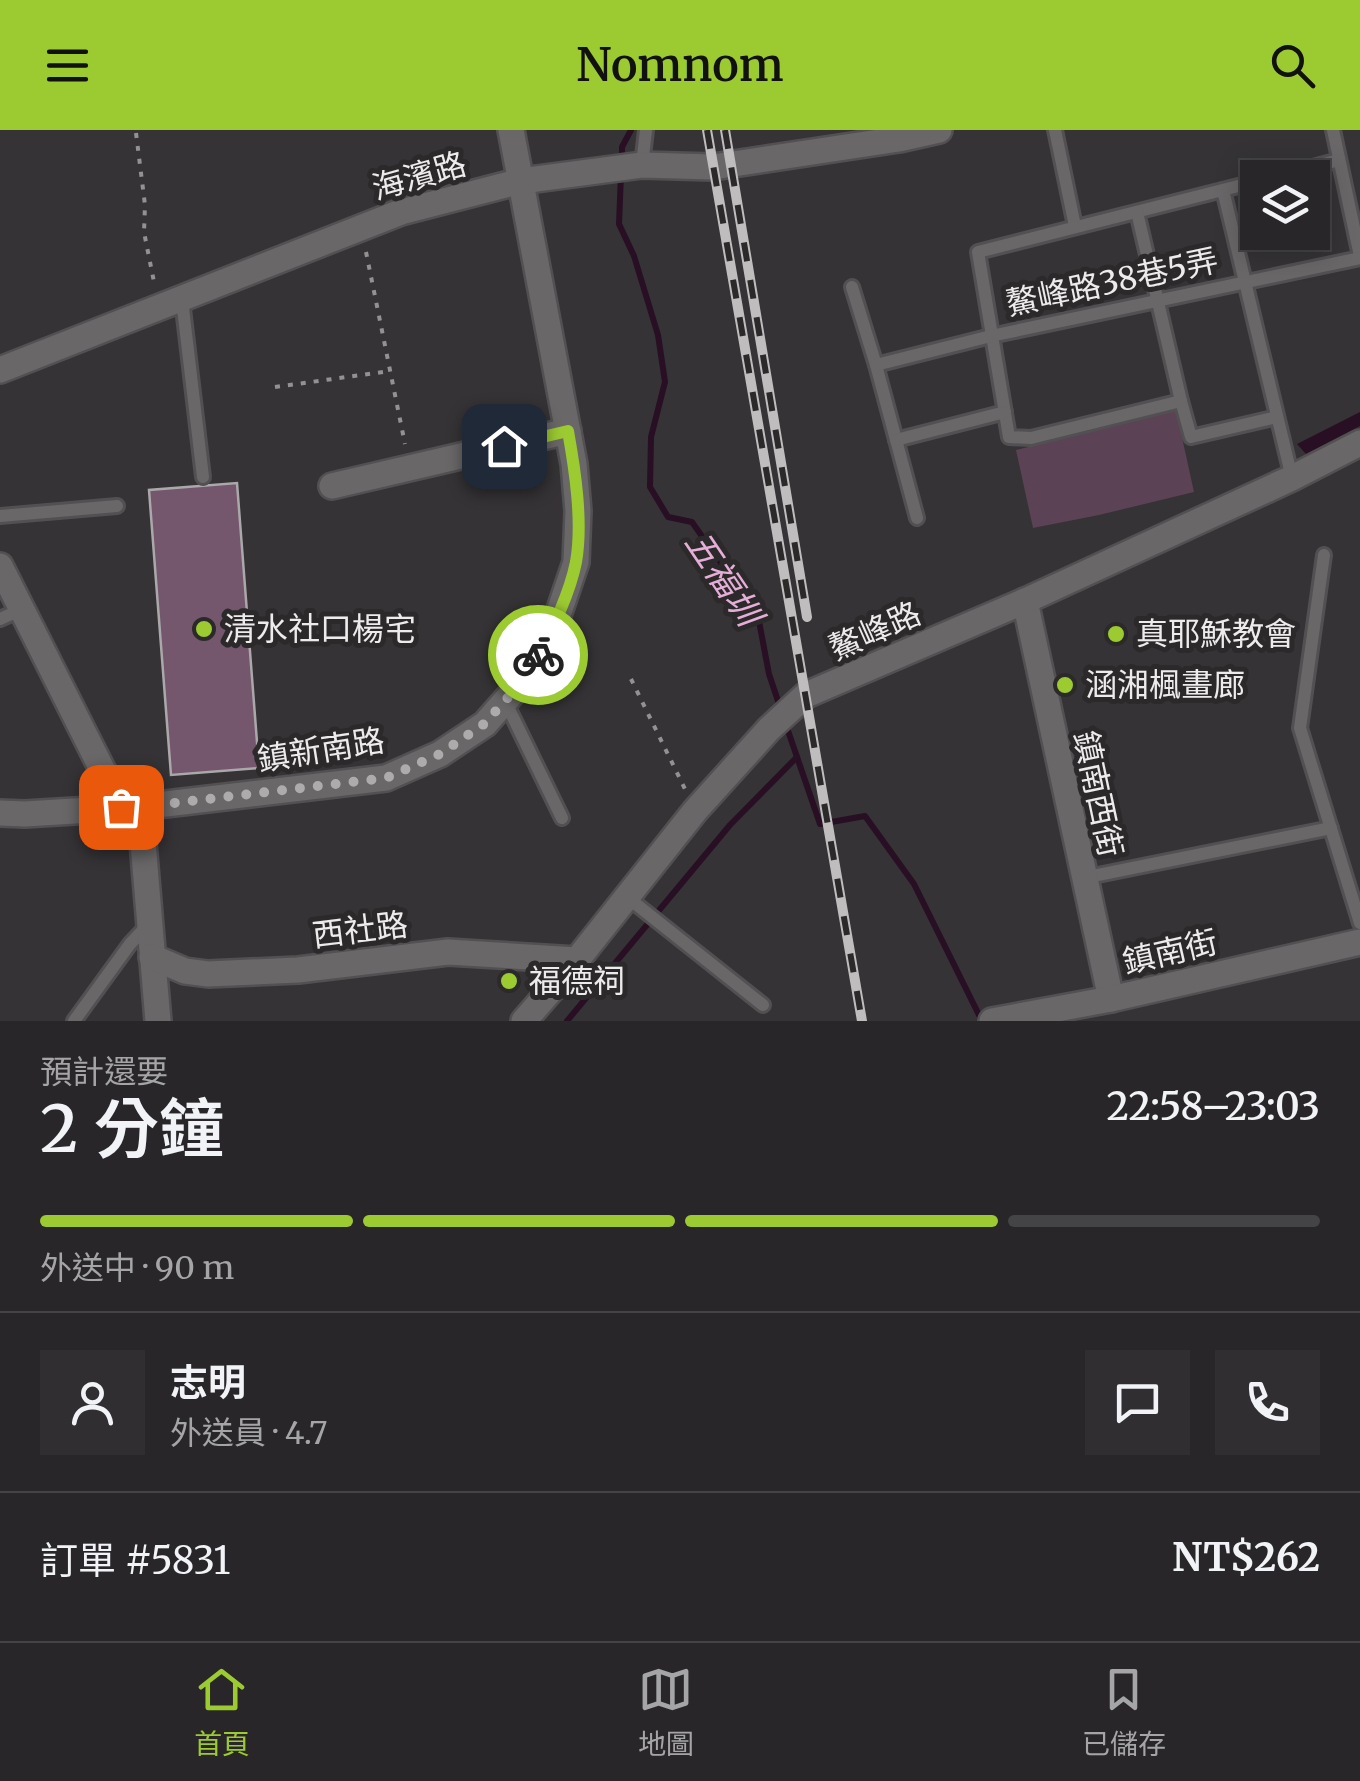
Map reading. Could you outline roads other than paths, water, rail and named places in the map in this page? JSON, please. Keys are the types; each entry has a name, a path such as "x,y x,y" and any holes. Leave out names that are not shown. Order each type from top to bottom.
{"street":[{"name":"鎮新南路","path":"0,813 130,807 386,778 440,754 484,724 522,682 554,627 576,562 578,511 574,464 511,130"},
{"name":"海濱路","path":"0,370 401,212 521,181 642,166 713,167 939,130"},
{"path":"332,486 568,431"},
{"name":"鰲峰路","path":"524,1021 695,811 769,729 806,695 1025,601 1360,444"},
{"path":"0,566 11,614 130,807 149,924 158,1021"},
{"name":"鎮南西街","path":"1025,601 1110,998"},
{"name":"鎮南街","path":"993,1021 1360,942"},
{"name":"西社路","path":"152,957 185,971 208,974 298,970 448,952 577,960"}],"lane":[{"path":"642,166 646,130"},
{"path":"1055,130 1075,226"},
{"path":"1332,130 1360,257"},
{"path":"1330,162 1339,160"},
{"path":"1181,401 1031,438 1008,437 978,252 1240,186"},
{"path":"1223,190 1292,478"},
{"path":"1137,212 1191,437 1276,417"},
{"name":"鰲峰路38巷5弄","path":"876,365 991,336 1360,257"},
{"path":"852,287 918,518"},
{"path":"172,304 204,477"},
{"path":"896,440 1005,412"},
{"path":"0,516 117,506"},
{"path":"1324,555 1300,728 1360,923"},
{"path":"505,701 562,818"},
{"path":"1083,878 1331,828"},
{"path":"627,897 763,1006"},
{"path":"74,1021 149,924"}],"waterway":[{"name":"五福圳","path":"622,162 622,147 631,130"},
{"name":"五福圳","path":"621,174 619,224 634,256 658,335 665,382 651,437 650,487 668,517 692,522 758,616 769,674 781,710"},
{"name":"五福圳","path":"785,722 820,824 865,816 914,884 982,1021"},
{"path":"567,1021 730,825 797,757"}],"railway":[{"path":"707,130 862,1021"},
{"path":"725,130 807,617"}],"place":[{"name":"清水社口楊宅","path":"204,629"},
{"name":"真耶穌教會","path":"1116,634"},
{"name":"涵湘楓畫廊","path":"1065,685"},
{"name":"福德祠","path":"509,981"}]}
